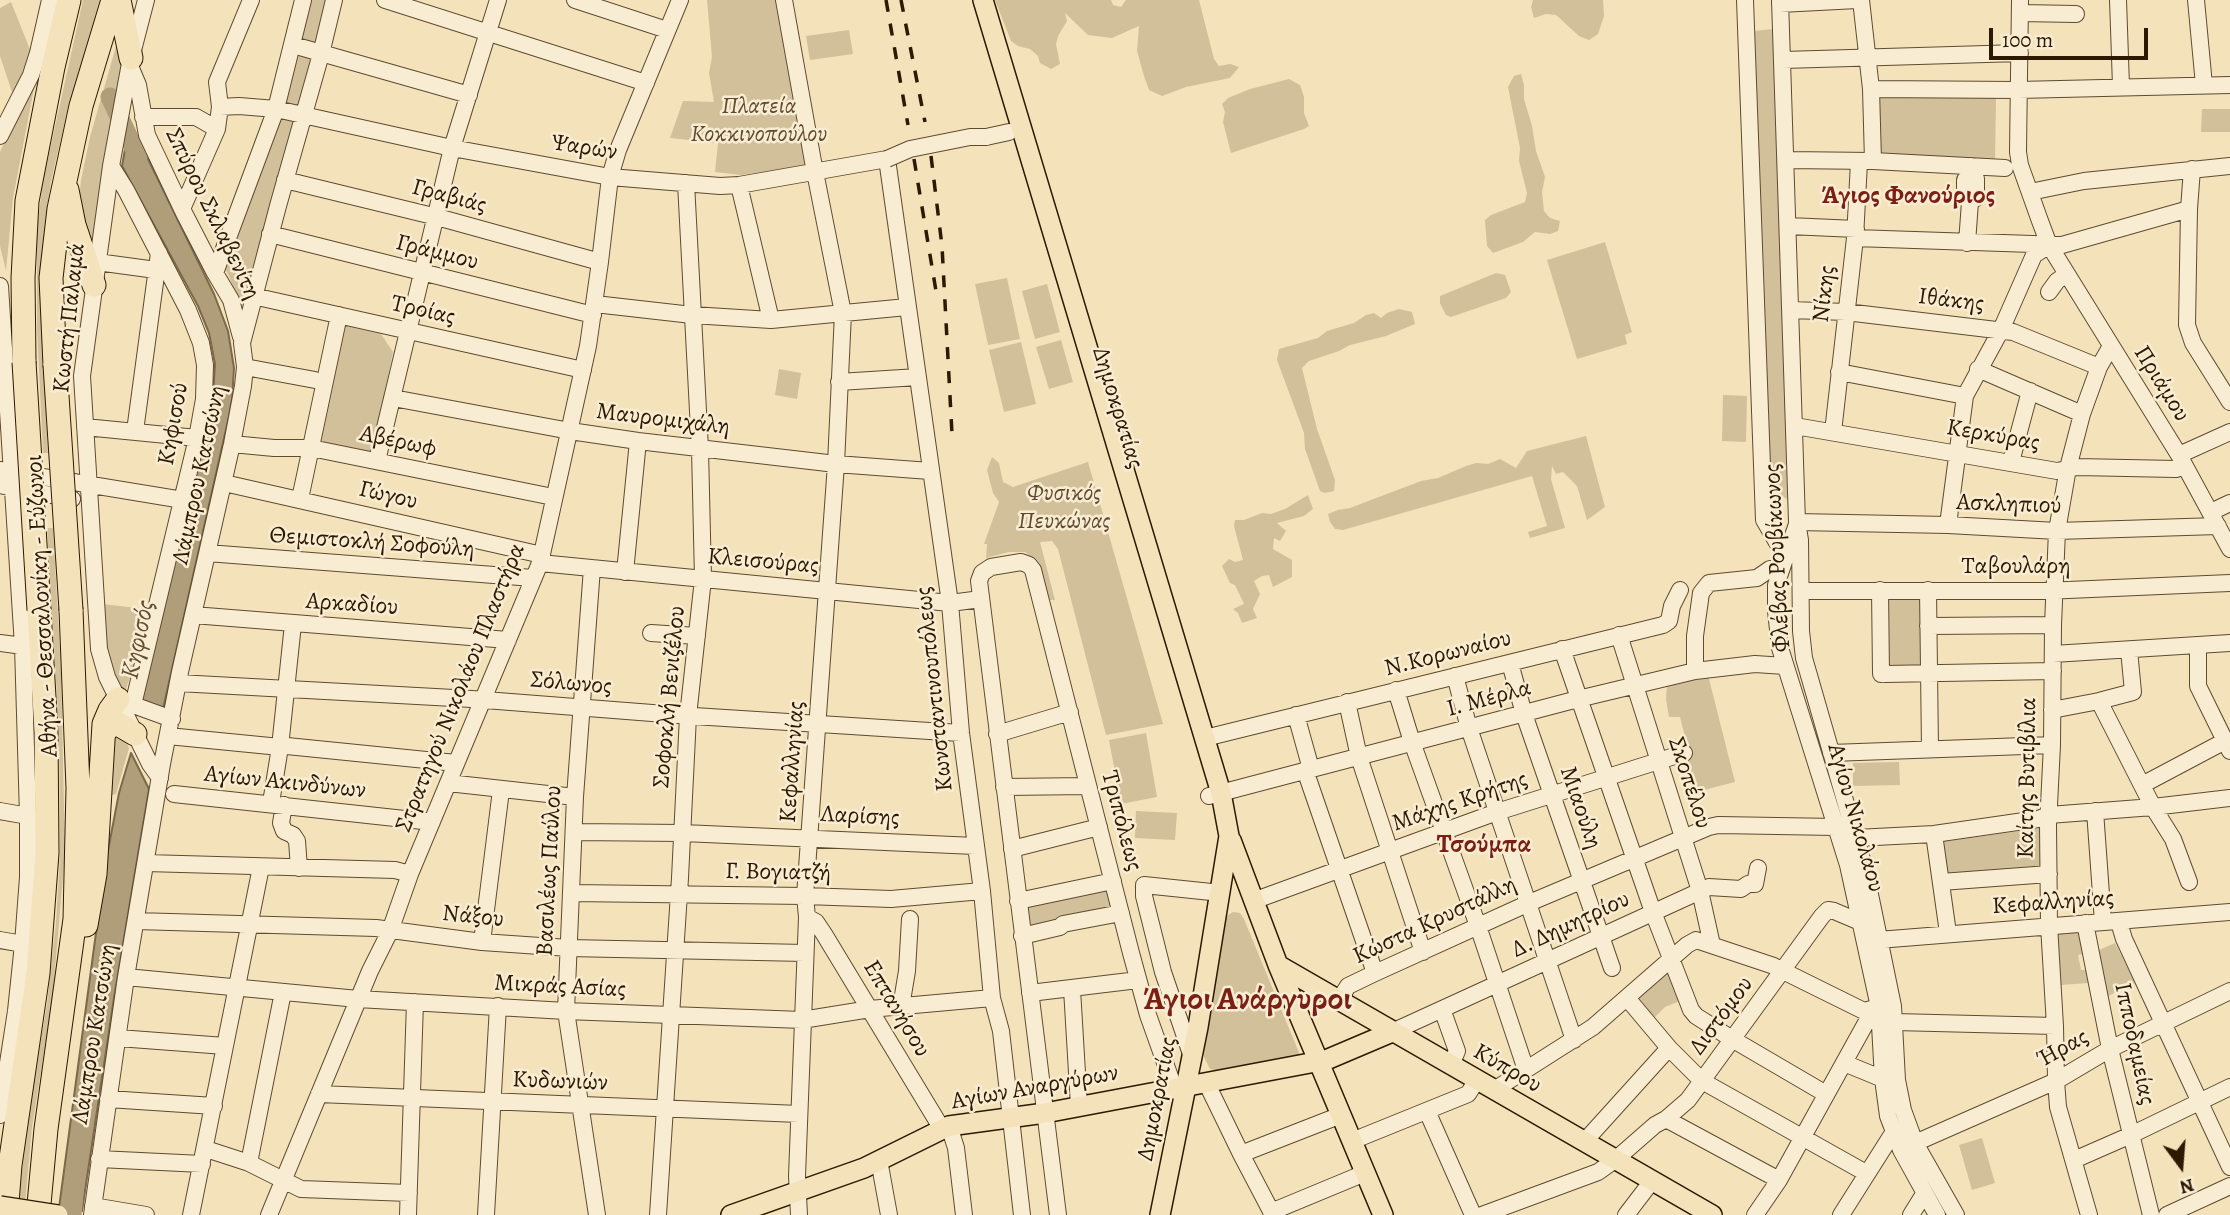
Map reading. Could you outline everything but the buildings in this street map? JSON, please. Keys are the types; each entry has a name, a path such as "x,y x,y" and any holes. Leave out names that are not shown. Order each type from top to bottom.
{"highway":[{"name":"Αθήνα - Θεσσαλονίκη - Εύζωνοι","path":"6,1215 10,1165 38,973 47,853 46,732 24,362 23,267 27,201 69,0"},
{"name":"Αθήνα - Θεσσαλονίκη - Εύζωνοι","path":"38,1215 46,1129 75,919 78,857 77,724 51,278 55,233 65,178 89,73 113,0"},
{"path":"118,0 129,67"},
{"path":"65,178 74,225 96,274"},
{"path":"64,1005 95,874 107,715 131,704"},
{"path":"104,733 108,727 118,724 135,734"}],"main road":[{"name":"Δημοκρατίας","path":"970,0 1228,831 1189,1085 1160,1215"},
{"name":"Δημοκρατίας","path":"983,0 1205,737 1215,795"},
{"path":"1228,831 1278,965 1383,1215"},
{"path":"1219,902 1253,901"},
{"name":"Κύπρου","path":"1278,965 1712,1215"},
{"path":"1300,1014 1305,1001 1321,989"},
{"name":"Αγίων Αναργύρων","path":"743,1213 864,1168 946,1127 1045,1113 1331,1059 1392,1032"},
{"path":"0,1206 58,1215"}],"street":[{"path":"0,136 31,75 50,0"},
{"name":"Κωστή Παλαμά","path":"146,0 129,67 111,166 83,368 89,502 102,666 131,704 135,734 160,778"},
{"path":"181,209 217,130 220,107 217,82 251,0"},
{"path":"215,273 276,109 303,0"},
{"name":"Λάμπρου Κατσώνη","path":"92,1211 126,977 168,736 166,717 178,683 232,444 245,367 242,343 253,296 334,0"},
{"path":"385,0 646,83"},
{"path":"377,461 453,148 498,0"},
{"path":"575,0 667,30"},
{"name":"Στρατηγού Νικολάου Πλαστήρα","path":"268,1215 358,999 390,931 410,874 538,565 583,370 594,309 610,177 680,0"},
{"name":"Κεφαλληνίας","path":"784,0 843,313 828,591 805,896 807,917 799,1114 799,1215"},
{"path":"1745,0 1764,520 1788,584 1801,631"},
{"path":"1780,2 1859,0"},
{"name":"Νίκης","path":"1833,432 1866,161 1871,89 1859,0"},
{"path":"2118,0 2121,86"},
{"path":"2196,0 2204,85"},
{"name":"Φλέβας Ρουβίκωνος","path":"1780,2 1801,631 1808,676 1856,838 1878,940 1895,1022 1899,1096 1915,1143 1956,1215"},
{"path":"2020,7 2076,14"},
{"name":"Πριάμου","path":"2020,7 2018,152 2049,245 2181,461 2230,550"},
{"path":"293,45 469,95"},
{"path":"1783,60 2020,54"},
{"name":"Σπύρου Σκλαβενίτη","path":"129,67 138,85 147,135 181,209 231,300 242,343"},
{"path":"1871,89 2018,90 2230,85"},
{"name":"Ψαρών","path":"220,107 276,109 453,148 610,177 720,186 887,159 922,146 1009,132"},
{"path":"143,117 196,117 217,130"},
{"name":"Κωνσταντινουπόλεως","path":"887,159 950,603 961,733 982,891 992,999 1001,1031 1022,1215"},
{"path":"1787,160 1866,161 1971,171 2005,168"},
{"name":"Κηφισού","path":"111,166 126,190 157,261 188,310 203,353 205,382 197,438 183,500 131,704"},
{"path":"2030,192 2084,181 2230,166"},
{"path":"2192,169 2187,325 2193,343 2230,402"},
{"path":"1967,243 1970,202 1976,198 1976,179 1971,171"},
{"name":"Γραβιάς","path":"285,180 437,217 600,262"},
{"name":"Σοφοκλή Βενιζέλου","path":"658,1215 688,716 703,579 700,449 686,183"},
{"path":"739,185 771,320"},
{"path":"1789,226 1967,243 2062,246 2189,209"},
{"name":"Γράμμου","path":"271,234 422,273 594,309 771,320 907,307"},
{"path":"1948,525 1965,396 2001,330 2034,255 2049,245"},
{"path":"96,274 157,261 135,431"},
{"path":"2049,292 2057,281 2067,274"},
{"path":"0,286 6,479 23,646 28,816 28,877 23,944 8,1009 0,1115"},
{"name":"Τροίας","path":"253,296 583,370"},
{"name":"Ιθάκης","path":"1791,310 1846,312 2013,332 2099,368"},
{"path":"300,499 339,316"},
{"name":"Καίτης Βυτιβίλια","path":"2089,1215 2058,1107 2056,1081 2049,925 2053,625 2057,531 2068,468 2082,414 2099,368 2111,346"},
{"path":"245,367 315,380"},
{"path":"1978,369 2082,414"},
{"path":"1839,373 1965,396"},
{"path":"838,382 918,377"},
{"path":"2011,462 2030,391"},
{"name":"Μαυρομιχάλη","path":"393,398 638,441 836,464 930,471"},
{"name":"Κερκύρας","path":"1795,426 2057,471 2068,468 2176,469 2181,461 2230,432"},
{"path":"85,427 197,438"},
{"path":"625,572 638,441"},
{"name":"Αβέρωφ","path":"232,444 311,448 553,497"},
{"path":"6,479 88,485 183,500"},
{"path":"6,479 89,502"},
{"name":"Γώγου","path":"223,483 300,499 538,565"},
{"path":"2215,519 2230,503"},
{"name":"Ασκληπιού","path":"1797,522 1948,525 2057,531 2215,519"},
{"name":"Αγίου Νικολάου","path":"1797,522 1776,585 1776,611 1784,666 1848,865 1879,1007 1882,1079 1893,1133"},
{"name":"Θεμιστοκλή Σοφούλη","path":"207,553 538,565"},
{"name":"Τριπόλεως","path":"981,598 979,581 982,573 991,567 1021,562 1033,570 1148,1015 1189,1085 1241,1154 1272,1214"},
{"name":"Κλεισούρας","path":"538,565 950,603 981,598"},
{"path":"1695,671 1694,644 1701,593 1709,583 1757,578 1765,571 1782,567"},
{"name":"Βασιλέως Παύλου","path":"592,568 575,797 566,1011 597,1215"},
{"name":"Ταβουλάρη","path":"1801,591 2054,591 2230,583"},
{"name":"Ν.Κορωναίου","path":"1205,737 1667,623 1680,590"},
{"path":"1880,590 1883,674 2053,671"},
{"path":"1928,590 1930,749"},
{"path":"981,598 1058,1215"},
{"name":"Αρκαδίου","path":"193,615 508,640"},
{"path":"293,624 280,747 278,804 284,831 293,835 297,841 299,868"},
{"path":"1928,626 2053,625"},
{"path":"651,633 697,636"},
{"name":"Σκοπέλου","path":"1619,635 1700,891 1715,947"},
{"path":"0,643 23,646"},
{"path":"2053,654 2230,643"},
{"path":"2142,785 2227,746 2198,686 2198,645"},
{"path":"1562,649 1653,912 1691,1010 1732,1039 1825,1094"},
{"path":"2052,710 2133,692 2129,650"},
{"name":"Μιαούλη","path":"1510,663 1551,795 1612,968"},
{"name":"Ι. Μέρλα","path":"1215,795 1578,699 1695,671 1755,664 1784,666"},
{"path":"1455,676 1469,728 1574,1040"},
{"name":"Σόλωνος","path":"178,683 483,700 581,709 961,733"},
{"path":"1396,690 1526,1070"},
{"path":"2099,701 2153,807 2173,839 2189,882"},
{"path":"1347,702 1359,757 1423,952"},
{"path":"131,704 166,717"},
{"path":"997,734 1070,712"},
{"path":"1296,715 1308,769 1338,870 1374,973"},
{"path":"168,736 456,763"},
{"path":"1831,753 2052,745"},
{"name":"Μάχης Κρήτης","path":"1253,901 1497,812 1684,752"},
{"path":"448,783 575,797"},
{"path":"1004,787 1088,786"},
{"path":"482,942 501,790"},
{"name":"Αγίων Ακινδύνων","path":"174,794 432,822"},
{"path":"1856,838 1934,834 2038,819 2049,815 2230,798"},
{"path":"0,811 28,816"},
{"path":"2095,811 2111,922 2124,939 2230,1167"},
{"name":"Κώστα Κρυστάλλη","path":"1339,1000 1348,986 1374,973 1683,837 1718,825 1836,827"},
{"path":"1012,849 1098,827"},
{"name":"Λαρίσης","path":"575,832 811,837 975,846"},
{"path":"1934,834 1948,933"},
{"path":"146,863 395,870 410,874"},
{"path":"191,1215 261,867"},
{"name":"Δ. Δημητρίου","path":"1392,1032 1700,891 1710,887 1741,889 1748,884 1755,884 1758,868"},
{"path":"1941,882 2049,874"},
{"path":"1018,901 1113,881"},
{"path":"1192,1057 1163,972 1144,897 1144,886 1219,902"},
{"name":"Γ. Βογιατζή","path":"572,893 891,899 982,891"},
{"name":"Διστόμου","path":"1482,1215 1501,1212 1598,1172 1615,1160 1688,1100 1778,968 1828,911 1860,922"},
{"name":"Κεφαλληνίας","path":"1878,940 2230,912"},
{"path":"1022,936 1063,924 1121,913"},
{"name":"Επτανήσου","path":"807,917 816,922 824,934 946,1127 956,1148 964,1215"},
{"path":"901,1007 907,971 910,919"},
{"name":"Νάξου","path":"136,921 376,929 482,942 569,948 805,953"},
{"name":"Ιπποδαμείας","path":"2085,923 2110,1049 2151,1215"},
{"path":"0,940 23,944"},
{"path":"1352,1140 1526,1070 1593,1027 1696,940 1778,968 1864,1011 1879,1007"},
{"name":"Μικράς Ασίας","path":"126,977 358,999 566,1011 802,1020 870,1009 992,999"},
{"path":"1030,993 1138,980"},
{"path":"1072,989 1079,1106"},
{"name":"Ήρας","path":"1915,1143 2056,1081 2110,1049 2230,991"},
{"path":"249,1163 283,992"},
{"path":"1627,998 1669,1048 1702,1081 1866,1173"},
{"path":"408,1215 415,1002"},
{"path":"486,1215 498,1006"},
{"path":"1755,1215 1779,1180 1867,1021 1879,1007"},
{"path":"1442,1009 1457,1051 1451,1065"},
{"path":"1895,1022 2055,1026"},
{"path":"118,1038 225,1046"},
{"path":"1584,1142 1669,1048"},
{"path":"1844,1063 1882,1079"},
{"path":"2074,1160 2230,1087"},
{"name":"Κυδωνιών","path":"319,1094 799,1114"},
{"path":"108,1099 214,1106"},
{"path":"1427,1111 1473,1215"},
{"path":"1241,1154 1341,1115"},
{"path":"1666,1119 1779,1180"},
{"path":"1841,1215 1893,1133 1937,1215"},
{"path":"99,1159 204,1156 249,1163 301,1189 409,1193"},
{"path":"879,1160 889,1215"},
{"path":"1272,1214 1365,1173"},
{"path":"1626,1215 1653,1181"},
{"path":"2170,1214 2230,1186"},
{"path":"1911,1215 1924,1194"},
{"path":"92,1211 146,1215"}],"green space":[{"path":"83,0 100,0 69,105 51,181 44,231 42,328 48,453 43,453 37,329 37,229 43,181"},
{"path":"312,0 330,0 242,306 226,270 267,156"},
{"name":"Πλατεία Κοκκινοπούλου","path":"707,0 784,0 813,165 741,175 715,172 718,143 670,138 683,101 714,102 709,73 712,57"},
{"path":"995,0 1111,0 1113,5 1121,7 1126,0 1199,0 1214,59 1219,66 1230,64 1239,67 1230,78 1186,87 1162,96 1149,90 1144,76 1137,51 1139,26 1112,38 1088,35 1065,13 1067,21 1056,44 1060,64 1051,69 1040,63 1038,56 1030,49 1011,41"},
{"path":"1533,0 1603,0 1604,16 1598,34 1589,40 1579,36 1556,15 1546,14 1534,18 1531,7"},
{"path":"11,2 31,52 13,95 0,56 0,8"},
{"path":"1773,29 1792,502 1777,493 1765,503 1754,31"},
{"path":"849,30 853,54 810,60 806,36"},
{"path":"119,36 126,56 94,245 86,242 78,210 81,180 90,137"},
{"path":"37,73 13,198 6,271 0,246 0,152"},
{"path":"1521,74 1536,151 1545,177 1542,192 1544,211 1550,218 1560,221 1558,231 1550,234 1535,232 1523,242 1493,253 1487,246 1485,220 1525,202 1527,193 1519,161 1520,148 1508,87 1514,76"},
{"path":"1289,79 1300,85 1309,126 1231,153 1223,122 1225,112 1222,104 1228,98 1250,89"},
{"path":"1877,96 1996,97 1995,164 1880,158"},
{"path":"2202,109 2230,109 2230,132 2201,132"},
{"path":"1605,242 1632,332 1625,335 1627,344 1577,359 1547,260"},
{"path":"1496,273 1505,275 1511,292 1506,298 1451,317 1446,315 1440,303 1440,296"},
{"path":"1007,278 1020,339 988,345 975,284"},
{"path":"1047,284 1060,332 1035,339 1022,291"},
{"path":"1399,309 1412,312 1415,324 1386,336 1350,345 1309,361 1302,368 1317,429 1335,480 1334,491 1320,491 1305,449 1304,433 1277,360 1279,349 1318,338 1327,331 1354,323 1366,315 1374,313 1381,318"},
{"path":"342,325 381,334 393,352 372,455 316,443"},
{"path":"1061,340 1073,382 1049,389 1036,347"},
{"path":"1021,342 1036,404 1004,412 989,350"},
{"path":"779,369 801,373 797,399 775,395"},
{"path":"1723,395 1747,396 1746,442 1722,441"},
{"path":"1586,436 1605,507 1587,520 1577,486 1563,472 1556,474 1552,466 1551,479 1565,528 1530,538 1528,532 1547,526 1532,476 1343,530 1335,529 1330,522 1328,514 1421,481 1438,478 1476,463 1488,464 1500,459 1516,468 1527,451"},
{"name":"Φυσικός Πευκώνας","path":"992,457 999,463 1003,482 1013,487 1088,462 1163,724 1106,735 1058,549 1052,541 1040,542 1055,600 1048,600 1033,559 1025,552 1009,552 986,558 987,544 984,544 999,502 993,493 987,470"},
{"path":"1308,495 1313,509 1304,516 1277,523 1286,531 1280,541 1274,538 1273,549 1292,560 1292,577 1273,587 1269,575 1254,581 1260,594 1253,609 1257,618 1242,623 1233,609 1244,604 1222,566 1229,559 1235,562 1243,560 1234,526 1235,520 1244,520 1262,513 1271,514"},
{"path":"47,528 53,528 61,669 65,854 52,1004 32,1127 24,1215 18,1215 26,1126 47,1004 60,855 59,730"},
{"path":"1885,596 1921,596 1921,668 1886,668"},
{"path":"102,604 146,609 135,662 125,692 120,691 106,658"},
{"path":"1708,675 1735,782 1696,792 1680,717 1669,717 1667,683"},
{"path":"114,733 124,736 129,748 116,794 105,797"},
{"path":"1146,733 1157,797 1121,804 1109,740"},
{"path":"1899,762 1900,785 1853,786 1853,763"},
{"path":"1136,811 1177,813 1175,840 1135,838"},
{"path":"2041,828 2041,868 1945,877 1940,842"},
{"path":"1106,885 1113,911 1028,931 1024,905"},
{"path":"1233,912 1240,913 1244,919 1300,1055 1218,1071 1210,1069 1203,1052 1225,917"},
{"path":"2078,931 2083,954 2078,955 2081,970 2086,970 2089,983 2061,985 2058,932"},
{"path":"2115,943 2135,983 2108,996 2099,950"},
{"path":"1670,968 1682,1000 1665,1007 1653,1019 1635,998"},
{"path":"1982,1138 1995,1183 1972,1190 1959,1145"}],"shaded area":[{"path":"130,122 214,294 228,331 234,368 229,416 163,709 139,704 207,425 215,364 209,333 198,306 122,166"},
{"path":"131,753 149,789 82,1211 59,1208 105,866 119,793"}],"waterway":[{"name":"Κηφισός","path":"110,97 138,157"},
{"name":"Κηφισός","path":"72,1215 75,1184"}],"railway":[{"path":"886,0 908,125"},
{"path":"901,0 925,122"},
{"path":"931,156 942,246 952,434"},
{"path":"914,159 936,291"}],"district":[{"name":"Άγιος Φανούριος","path":"1908,197"},
{"name":"Τσούμπα","path":"1484,846"},
{"name":"Άγιοι Ανάργυροι","path":"1247,1001"}]}
